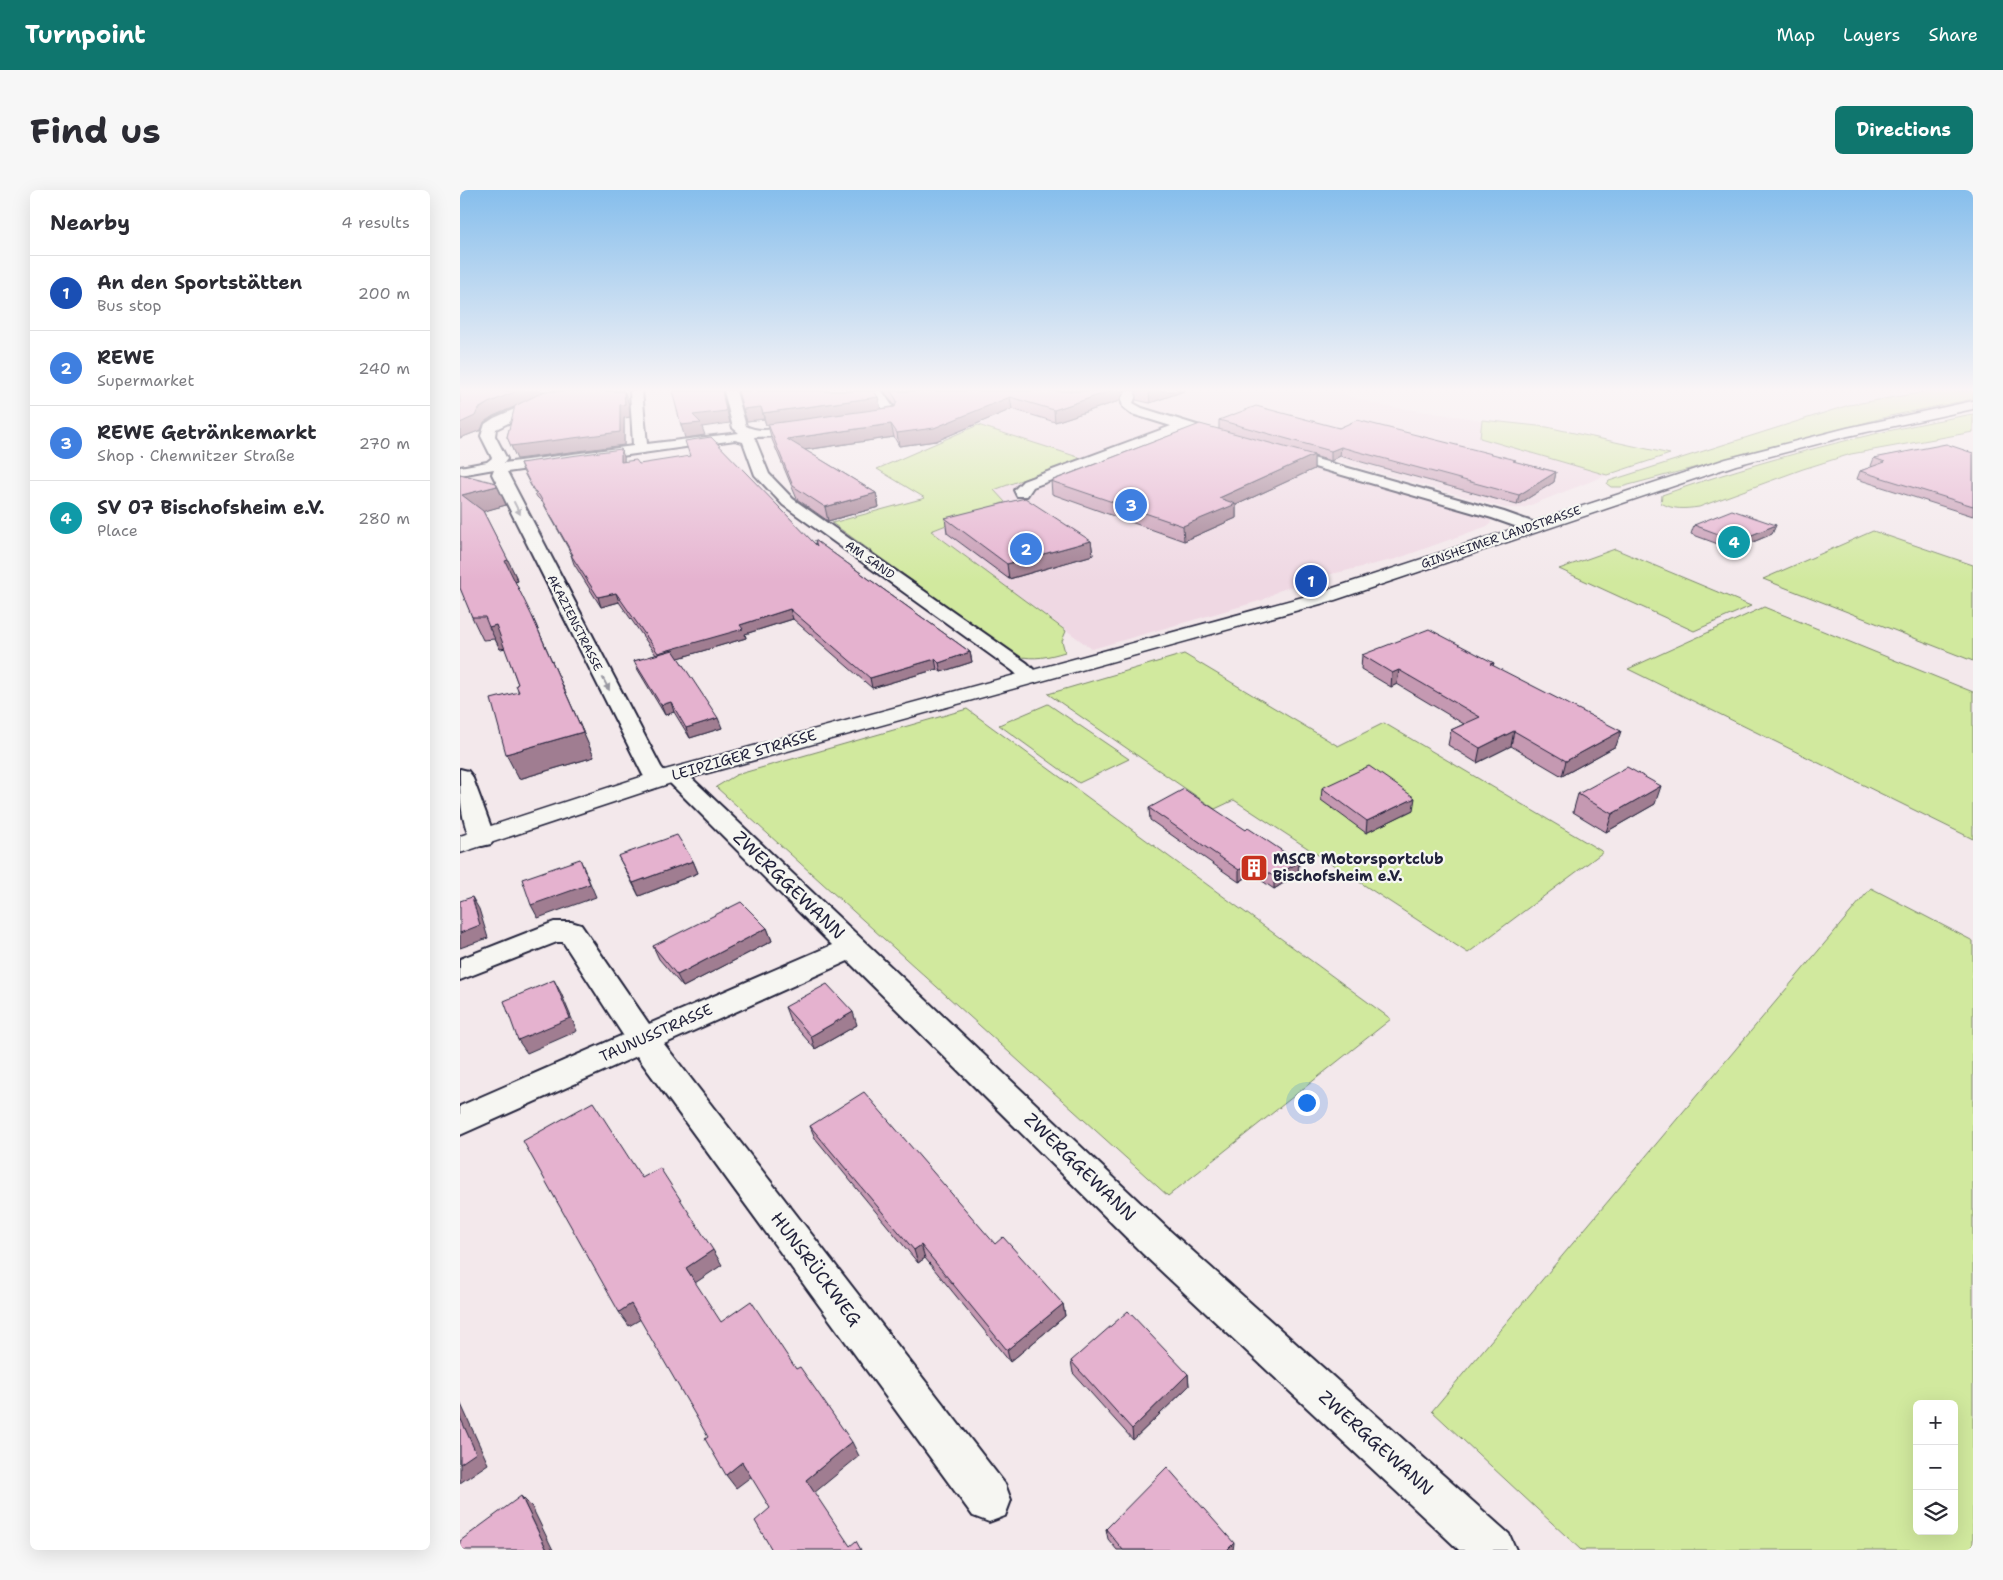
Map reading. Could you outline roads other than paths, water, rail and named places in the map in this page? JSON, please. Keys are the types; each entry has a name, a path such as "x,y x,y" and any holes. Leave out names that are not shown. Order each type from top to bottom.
{"main road":[{"name":"GINSHEIMER LANDSTRASSE","path":"1031,677 1328,596 1684,477 1758,454"},
{"name":"LEIPZIGER STRASSE","path":"471,842 667,777 1031,677"}],"street":[{"path":"498,454 500,459 498,466"},
{"path":"460,471 589,454"},
{"name":"AM SAND","path":"755,454 762,475 788,502 1020,667 1031,677"},
{"path":"1022,493 1022,490 1028,484 1107,454"},
{"path":"1285,454 1498,515 1532,527"},
{"name":"AKAZIENSTRASSE","path":"498,466 499,474 651,770 667,777"},
{"path":"460,776 471,842"},
{"name":"ZWERGGEWANN","path":"667,777 853,947 1156,1242 1493,1550"},
{"name":"HUNSRÜCKWEG","path":"460,970 554,932 571,932 642,1039 989,1500"},
{"name":"TAUNUSSTRASSE","path":"460,1121 853,947"}],"place":[{"name":"REWE Getränkemarkt","path":"1131,505"},
{"name":"SV 07 Bischofsheim e.V.","path":"1734,542"},
{"name":"REWE","path":"1026,549"},
{"name":"An den Sportstätten","path":"1311,581"},
{"name":"MSCB Motorsportclub Bischofsheim e.V.","path":"1254,868"}]}
